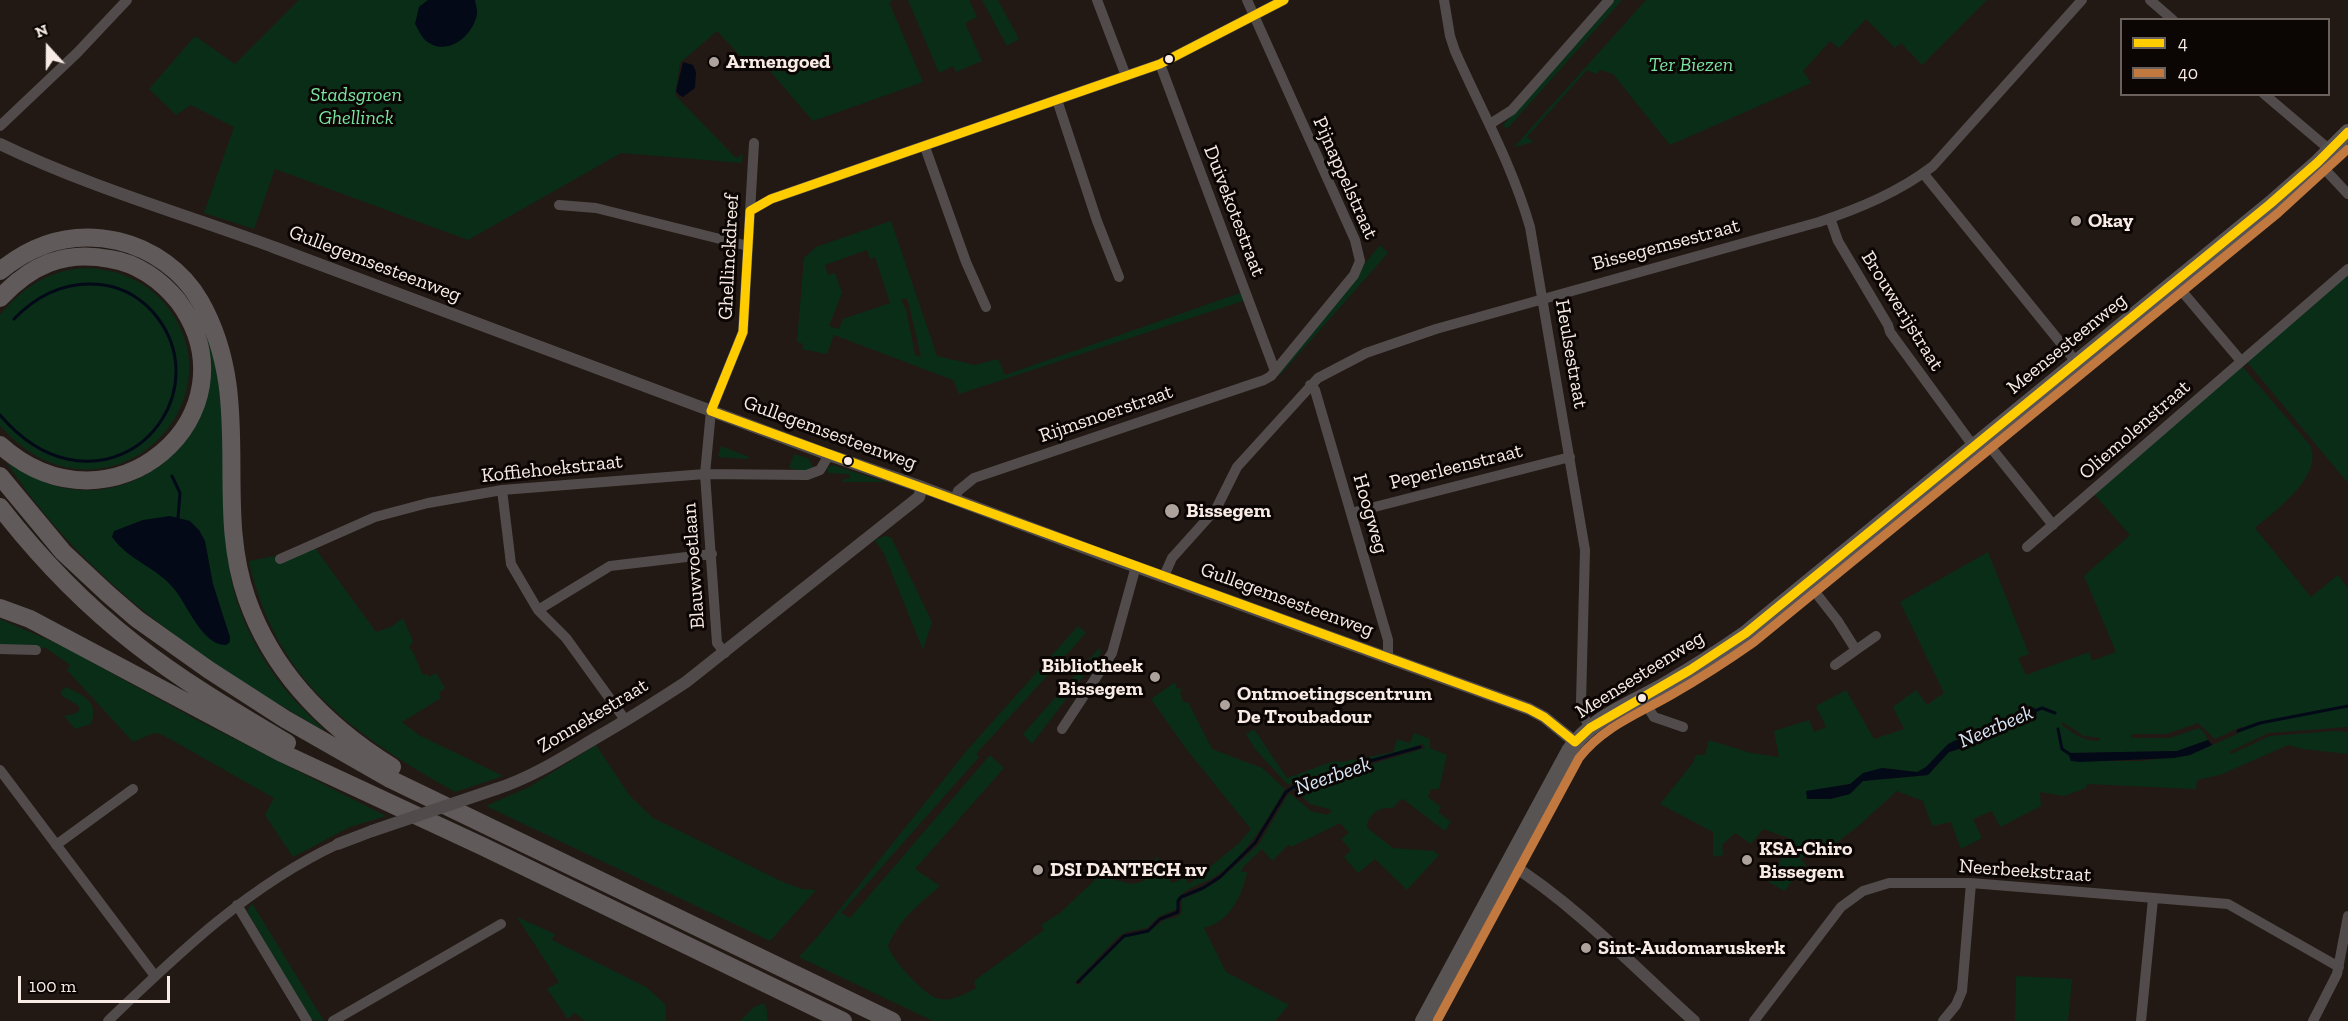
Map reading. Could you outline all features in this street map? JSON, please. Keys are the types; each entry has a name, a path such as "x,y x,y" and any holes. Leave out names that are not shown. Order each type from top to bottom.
{"highway":[{"path":"0,271 24,253 41,246 57,241 88,237 128,244 152,254 186,280 209,317 224,357 231,399 233,525 236,550 246,597 266,644 303,697 343,734 398,771 513,837"},
{"path":"0,298 15,282 47,263 83,256 122,261 155,278 171,293 186,313 195,333 201,368 196,399 189,419 168,449 136,471 114,478 92,481 70,480 49,475 27,465 0,445"},
{"path":"0,476 42,529 84,573 137,619 208,670 267,708 360,763 892,1021"},
{"path":"0,507 28,543 58,575 134,644 210,696 376,796"},
{"path":"0,608 40,624 280,752 843,1021"}],"main road":[{"name":"Meensesteenweg","path":"1423,1021 1575,742 1590,728 1729,645 1808,583 2175,283 2324,156 2348,132"}],"street":[{"path":"0,126 77,53 127,0"},
{"path":"1097,0 1126,76"},
{"name":"Pijnappelstraat","path":"1247,0 1355,240 1360,261 1354,275 1275,371"},
{"path":"750,211 771,200 1160,64 1284,0"},
{"name":"Heulsestraat","path":"1444,0 1455,51 1490,124 1522,200 1530,227 1584,550 1581,702 1583,715 1590,728"},
{"path":"1490,124 1512,110 1609,0"},
{"name":"Bissegemsestraat","path":"1164,576 1172,558 1216,509 1230,477 1318,378 1381,347 1436,328 1830,218 1857,208 1913,181 1933,166 2082,0"},
{"path":"2150,0 2171,18"},
{"name":"Duivekotestraat","path":"1160,64 1275,371"},
{"path":"2266,96 2324,156 2348,194"},
{"path":"1057,100 1097,221 1119,277"},
{"name":"Ghellinckdreef","path":"705,474 711,411 743,332 754,143"},
{"name":"Gullegemsesteenweg","path":"0,144 37,162 125,196 262,243 829,455 1388,656 1536,712 1575,742"},
{"path":"925,147 966,262 986,307"},
{"path":"1923,173 2077,363"},
{"path":"560,206 596,208 748,246"},
{"name":"Brouwerijstraat","path":"1830,218 1838,241 1890,332 1979,443"},
{"name":"Oliemolenstraat","path":"2027,547 2348,269"},
{"path":"2175,283 2241,361"},
{"name":"Rijmsnoerstraat","path":"956,499 958,491 974,478 1264,380 1275,371"},
{"name":"Hoogweg","path":"1310,385 1315,390 1388,640 1388,656"},
{"path":"1979,443 2053,525"},
{"name":"Koffiehoekstraat","path":"280,559 375,517 428,503 502,490 705,474 807,475 820,470 829,455"},
{"name":"Peperleenstraat","path":"1351,513 1570,457"},
{"name":"Blauwvoetlaan","path":"705,474 717,643 725,652"},
{"name":"Zonnekestraat","path":"108,1021 206,929 278,876 338,844 529,776 653,704 725,652 919,497 922,487"},
{"path":"502,490 511,564 538,610 566,638 626,721"},
{"path":"538,610 610,566 711,554"},
{"path":"1062,729 1112,653 1137,567"},
{"path":"1808,583 1837,620 1856,650"},
{"path":"1834,665 1876,636"},
{"path":"0,649 36,650"},
{"path":"1642,698 1654,717 1683,727"},
{"path":"0,770 155,976"},
{"path":"56,845 133,789"},
{"path":"1509,863 1560,900 1694,1021"},
{"name":"Neerbeekstraat","path":"1754,1021 1841,907 1863,891 1889,883 1971,883 2228,904 2339,967"},
{"path":"1943,1021 1956,1005 1962,991 1971,883"},
{"path":"2141,1021 2153,899"},
{"path":"237,905 307,1021"},
{"path":"2313,1021 2339,967 2348,916"},
{"path":"333,1021 501,924"}],"green space":[{"name":"Stadsgroen Ghellinck","path":"299,0 428,0 419,7 477,13 475,0 893,0 889,2 923,82 813,121 763,63 758,68 748,59 745,61 717,31 680,63 675,95 736,158 743,154 742,163 621,153 468,240 275,169 254,229 204,213 234,127 191,105 176,115 149,89 195,36 235,64"},
{"path":"908,0 969,0 977,17 965,23 982,61 956,72 953,66 939,73"},
{"path":"982,0 998,0 1019,39 1007,46"},
{"path":"1615,0 1622,0 1507,129 1503,125"},
{"name":"Ter Biezen","path":"1646,0 1987,0 1922,65 1901,43 1895,48 1866,19 1839,48 1830,41 1803,71 1811,83 1670,145 1613,74 1600,70 1596,74 1587,70 1527,137 1534,142 1514,147"},
{"path":"891,221 937,356 975,365 998,359 1005,375 1243,292 1246,300 959,394 953,380 834,335 827,354 802,349 803,344 797,342 804,258 816,247","holes":["867,250 870,259 875,257 890,303 843,319 839,329 829,326 842,293 835,273 828,275 825,265","906,298 909,305 921,357 915,355 906,309 901,300"]},
{"path":"1380,245 1388,253 1280,375 1277,373"},
{"path":"85,268 130,277 158,296 166,305 184,338 189,371 182,403 166,431 142,453 112,466 78,469 36,456 0,426 0,315 18,296 48,276"},
{"path":"2348,273 2348,483 2247,362"},
{"path":"207,332 220,389 223,418 226,535 236,599 250,634 279,681 325,731 235,677 150,616 110,582 73,545 38,506 7,463 53,485 70,489 94,490 117,486 139,478 159,466 177,451 191,432 202,411 208,388 208,368 203,333"},
{"path":"2241,365 2310,445 2312,457 2310,469 2304,480 2285,502 2255,528 2311,597 2338,575 2348,588 2348,702 2345,707 2348,708 2348,727 2268,733 2229,752 2231,754 2270,736 2334,731 2348,732 2348,754 2288,745 2220,775 2197,780 2196,789 2087,784 2086,788 2064,796 2040,792 2041,806 2000,827 1992,811 1973,819 1982,838 1961,849 1951,822 1932,826 1923,801 1897,791 1856,828 1828,849 1800,858 1806,865 1784,891 1769,882 1791,839 1763,829 1751,844 1735,833 1722,845 1723,855 1713,857 1713,832 1660,804 1693,763 1696,755 1705,755 1709,740 1751,753 1779,757 1774,731 1809,720 1814,732 1826,727 1816,706 1846,690 1874,739 1904,729 1893,707 1916,690 1927,705 1944,693 1900,602 1988,552 2029,654 2018,658 2026,675 2089,652 2092,661 2116,652 2084,576 2130,535 2094,494","holes":["2033,708 2037,714 1971,746 1949,752 1928,775 1863,781 1849,794 1830,799 1807,798 1807,792 1850,784 1882,768 1917,772 1926,767 1956,740 1975,738","2062,722 2084,736 2100,738 2099,741 2079,736 2062,725","2198,723 2215,739 2243,726 2237,734 2190,755 2141,761 2071,761 2075,753 2177,751 2208,740 2199,728 2170,738 2131,738 2132,734 2166,734"]},
{"path":"721,446 749,457 748,459 718,457"},
{"path":"794,454 808,458 814,469 807,472 789,468"},
{"path":"832,465 886,482 842,482 850,478 849,474 828,473 827,468"},
{"path":"884,536 891,537 932,622 923,650 884,554 875,540"},
{"path":"315,548 376,632 391,627 403,618 413,641 409,648 423,675 427,674 429,677 436,673 445,688 439,693 441,698 402,722 419,735 503,776 455,792 384,749 353,726 324,700 299,672 278,640 261,604 249,561"},
{"path":"0,619 62,646 195,719 386,816 350,827 293,857 265,815 274,798 161,734 154,733 133,742 67,670 70,665 46,648 0,645"},
{"path":"1078,626 1086,633 976,754 979,757 841,913 850,918 990,755 1004,768 915,869 940,886 904,921 888,946 902,967 930,995 941,999 952,999 976,988 974,981 1044,930 1041,925 1060,913 1099,876 1132,884 1144,881 1157,856 1171,883 1185,878 1189,884 1238,844 1251,829 1187,750 1151,699 1175,682 1177,689 1180,688 1182,691 1180,692 1183,702 1188,702 1212,749 1262,768 1285,789 1271,813 1238,858 1216,876 1181,895 1177,899 1177,909 1158,917 1147,928 1126,932 1118,937 1074,983 1081,985 1082,980 1125,937 1147,933 1164,920 1177,917 1182,912 1182,899 1218,881 1259,844 1289,793 1311,811 1328,815 1332,810 1310,804 1293,788 1425,748 1423,744 1288,785 1255,749 1246,734 1254,729 1287,778 1334,761 1342,762 1393,752 1397,739 1410,743 1414,733 1430,739 1430,748 1447,755 1439,789 1431,789 1428,797 1441,807 1438,812 1451,822 1445,831 1403,799 1393,808 1383,808 1375,812 1369,819 1367,828 1393,848 1434,851 1439,855 1407,890 1375,859 1358,873 1344,857 1351,850 1341,839 1349,833 1340,823 1291,847 1289,844 1272,861 1262,849 1241,872 1247,872 1238,898 1228,914 1213,925 1204,928 1226,972 1289,1005 1275,1021 933,1021 799,957 969,748"},
{"path":"1100,647 1101,653 1032,744 1023,734"},
{"path":"66,687 84,696 92,705 91,724 75,729 64,716 80,710 78,705 62,696 61,691"},
{"path":"596,745 630,796 653,818 783,882 802,889 816,890 770,941 486,806 529,787"},
{"path":"252,903 324,1021 311,1020 247,911"},
{"path":"517,917 555,934 552,940 646,987 665,1004 666,1021 585,1021 575,1013 568,1019 547,989 559,982"},
{"path":"2016,976 2072,979 2068,1021 2015,1021"},
{"path":"764,1003 767,1021 740,1021 754,1007"}],"water":[{"path":"428,0 475,0 477,14 464,37 450,46 441,47 425,40 415,24 419,7"},
{"path":"683,62 693,65 696,72 695,88 683,97 676,91"},
{"path":"170,516 190,521 205,541 213,584 230,637 230,642 226,645 218,644 210,639 196,624 168,582 126,552 112,537 114,531 143,520"},
{"path":"2034,707 2037,714 1982,742 1949,752 1928,775 1863,781 1850,794 1830,799 1807,799 1806,791 1850,784 1863,773 1882,768 1917,772 1926,767 1948,744 1956,740 1975,738"},
{"path":"2208,740 2212,745 2190,755 2174,758 2080,762 2071,761 2068,753 2177,751"}],"waterway":[{"path":"0,415 38,448 67,459 97,461 123,454 145,439 162,420 173,396 176,370 171,343 152,311 127,292 104,285 66,287 44,295 14,319"},
{"path":"172,476 180,493 178,518"},
{"name":"Neerbeek","path":"2238,731 2260,723 2348,706"},
{"name":"Neerbeek","path":"2032,712 2042,708 2055,713"},
{"name":"Neerbeek","path":"2058,729 2062,749 2071,755"},
{"name":"Neerbeek","path":"1078,982 1124,936 1148,931 1160,919 1178,912 1178,901 1181,897 1203,888 1220,877 1255,843 1286,792 1295,786 1345,768 1420,747"}],"transit line":[{"name":"4","path":"750,211 771,199 1160,64 1284,0"},
{"name":"4","path":"1575,742 1590,728 1690,670 1746,633 2270,204 2348,132"},
{"name":"40","path":"1437,1021 1579,758 1588,747 1610,729 1692,683 1754,642 2278,213 2348,149"},
{"name":"4","path":"711,411 743,332 750,211"},
{"name":"4","path":"711,411 1529,709 1544,717 1575,742"}],"place":[{"name":"Armengoed","path":"714,62"},
{"name":"Okay","path":"2076,221"},
{"name":"Bissegem","path":"1172,511"},
{"name":"Bibliotheek Bissegem","path":"1155,677"},
{"name":"Ontmoetingscentrum De Troubadour","path":"1225,705"},
{"name":"KSA-Chiro Bissegem","path":"1747,860"},
{"name":"DSI DANTECH nv","path":"1038,870"},
{"name":"Sint-Audomaruskerk","path":"1586,948"}]}
